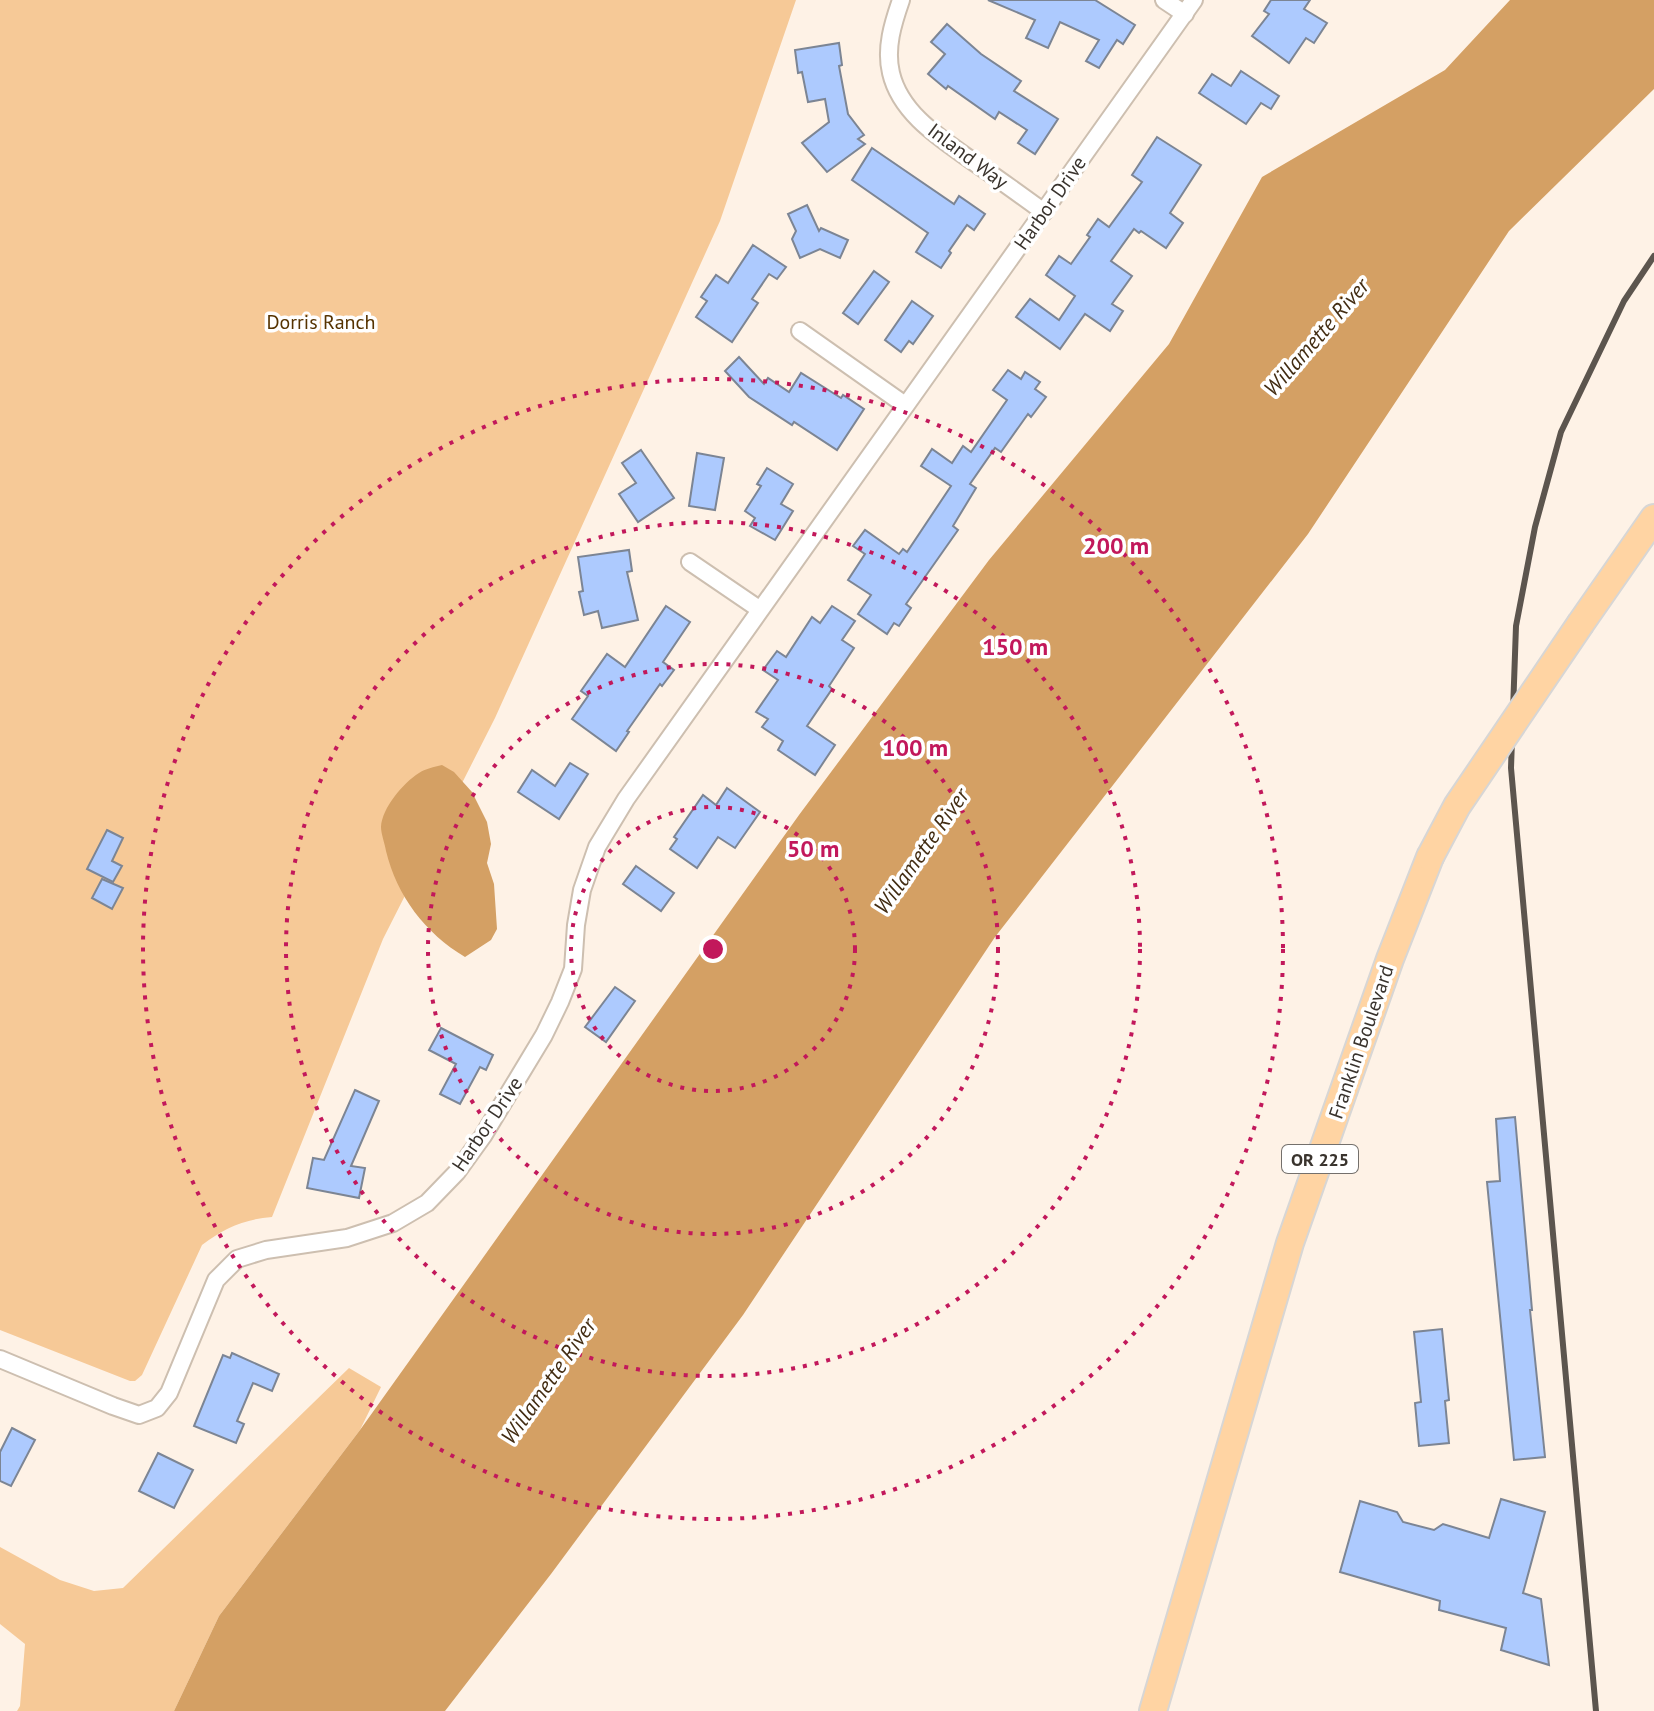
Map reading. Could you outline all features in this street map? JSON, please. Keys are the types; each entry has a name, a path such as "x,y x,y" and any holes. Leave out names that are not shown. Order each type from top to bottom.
{"main road":[{"name":"Franklin Boulevard","path":"1153,1711 1290,1243 1390,959 1430,857 1457,806 1654,518"}],"street":[{"name":"Inland Way","path":"901,0 889,48 891,74 906,105 928,128 1044,212"},
{"path":"1164,0 1190,7"},
{"name":"Harbor Drive","path":"0,1359 139,1415 157,1408 169,1393 216,1280 237,1259 266,1250 347,1238 393,1223 427,1203 457,1172 483,1136 544,1035 560,1002 573,969 582,890 597,847 626,799 1190,7"},
{"path":"800,331 905,405"},
{"path":"690,562 759,609"}],"green space":[{"name":"Dorris Ranch","path":"0,0 796,0 720,221 495,718 383,939 272,1217 235,1225 202,1245 142,1375 135,1381 0,1330"},
{"path":"349,1368 381,1387 360,1430 219,1616 174,1711 17,1711 25,1644 0,1624 0,1547 60,1580 94,1591 123,1588"}],"water":[{"name":"Willamette River","path":"1510,0 1654,0 1654,89 1509,231 1308,534 995,937 743,1315 445,1711 174,1711 219,1616 360,1430 799,815 989,560 1169,344 1262,177 1445,70"},
{"path":"442,765 454,772 472,792 487,822 491,844 487,863 494,884 497,929 491,940 465,957 437,937 405,898 391,867 381,830 385,812 400,789 421,772"}],"building":[{"path":"988,0 1095,0 1135,25 1123,44 1117,40 1099,68 1086,61 1099,40 1060,22 1048,48 1026,38 1035,20"},
{"path":"1271,0 1310,0 1304,9 1327,23 1314,43 1306,38 1289,63 1252,36 1269,14 1264,11"},
{"path":"947,24 981,54 1021,81 1014,91 1058,119 1035,154 1018,143 1027,130 999,112 995,119 948,86 946,89 928,74 945,54 931,42"},
{"path":"839,43 842,65 839,66 848,114 864,135 858,139 865,144 827,172 802,143 829,122 825,99 808,102 802,72 798,73 795,50"},
{"path":"1241,71 1279,96 1271,109 1261,103 1246,124 1199,93 1212,74 1231,86"},
{"path":"1157,137 1201,165 1170,213 1183,223 1166,248 1134,229 1111,261 1132,276 1112,304 1123,311 1110,331 1085,314 1060,349 1016,317 1030,299 1059,320 1075,296 1046,275 1059,256 1071,264 1090,237 1087,235 1098,219 1109,227 1142,182 1132,175"},
{"path":"872,148 954,204 959,196 985,214 974,230 967,225 941,268 916,252 928,233 852,180"},
{"path":"807,205 819,231 821,228 848,240 840,258 820,249 800,258 792,239 796,231 788,214"},
{"path":"753,245 786,267 777,279 769,274 752,299 758,303 732,342 696,317 707,301 701,297 716,275 728,283"},
{"path":"874,271 889,282 858,324 843,313"},
{"path":"912,301 933,316 913,344 909,341 901,352 885,340"},
{"path":"739,357 764,384 768,378 789,392 801,373 864,409 837,450 749,397 725,371"},
{"path":"1008,370 1021,379 1025,372 1040,382 1035,389 1046,397 1031,417 1028,414 1001,452 995,448 970,484 976,488 953,526 958,530 906,604 911,608 899,626 894,623 887,634 858,614 871,595 848,580 865,554 853,546 865,530 899,554 903,549 907,552 951,486 921,466 932,449 952,463 963,446 971,452 1007,400 993,390"},
{"path":"641,450 674,498 638,522 619,494 636,483 622,463"},
{"path":"697,453 724,458 715,510 689,506"},
{"path":"767,468 793,484 781,504 793,511 775,540 750,526 755,518 745,511 761,486 757,484"},
{"path":"629,550 632,571 627,572 638,620 602,628 598,611 584,615 579,592 583,591 578,557"},
{"path":"666,606 690,622 663,662 674,670 662,686 660,684 616,751 572,719 588,696 581,691 607,654 625,667"},
{"path":"832,606 855,621 842,640 854,648 807,726 835,745 815,775 778,750 783,741 762,727 768,719 756,712 778,680 763,670 777,651 786,657 812,617 820,623"},
{"path":"570,763 588,774 559,819 518,792 532,770 555,786"},
{"path":"727,788 760,812 735,848 718,837 697,868 670,849 677,839 674,837 703,795 716,805"},
{"path":"107,830 123,838 112,861 122,866 113,882 87,869"},
{"path":"636,866 674,893 661,911 623,884"},
{"path":"102,879 123,888 112,909 92,898"},
{"path":"615,987 635,1001 606,1042 585,1027"},
{"path":"441,1028 493,1055 486,1070 480,1067 460,1104 440,1094 456,1064 429,1050"},
{"path":"355,1090 379,1101 351,1166 365,1168 359,1198 307,1188 313,1158 324,1160"},
{"path":"1515,1117 1545,1457 1514,1460 1487,1182 1500,1181 1496,1119"},
{"path":"1442,1329 1449,1400 1445,1401 1449,1443 1419,1446 1415,1403 1421,1402 1414,1332"},
{"path":"232,1353 279,1374 272,1391 253,1383 237,1421 244,1424 236,1443 194,1426 223,1355 230,1358"},
{"path":"12,1428 35,1440 11,1486 0,1481 0,1452"},
{"path":"158,1453 193,1470 174,1508 139,1491"},
{"path":"1501,1499 1545,1512 1523,1593 1541,1599 1549,1665 1501,1650 1506,1628 1439,1610 1440,1601 1340,1572 1360,1501 1397,1512 1403,1522 1434,1530 1443,1524 1489,1538"}],"railway":[{"path":"1596,1711 1511,768 1516,626 1535,527 1561,432 1624,301 1654,256"}]}
